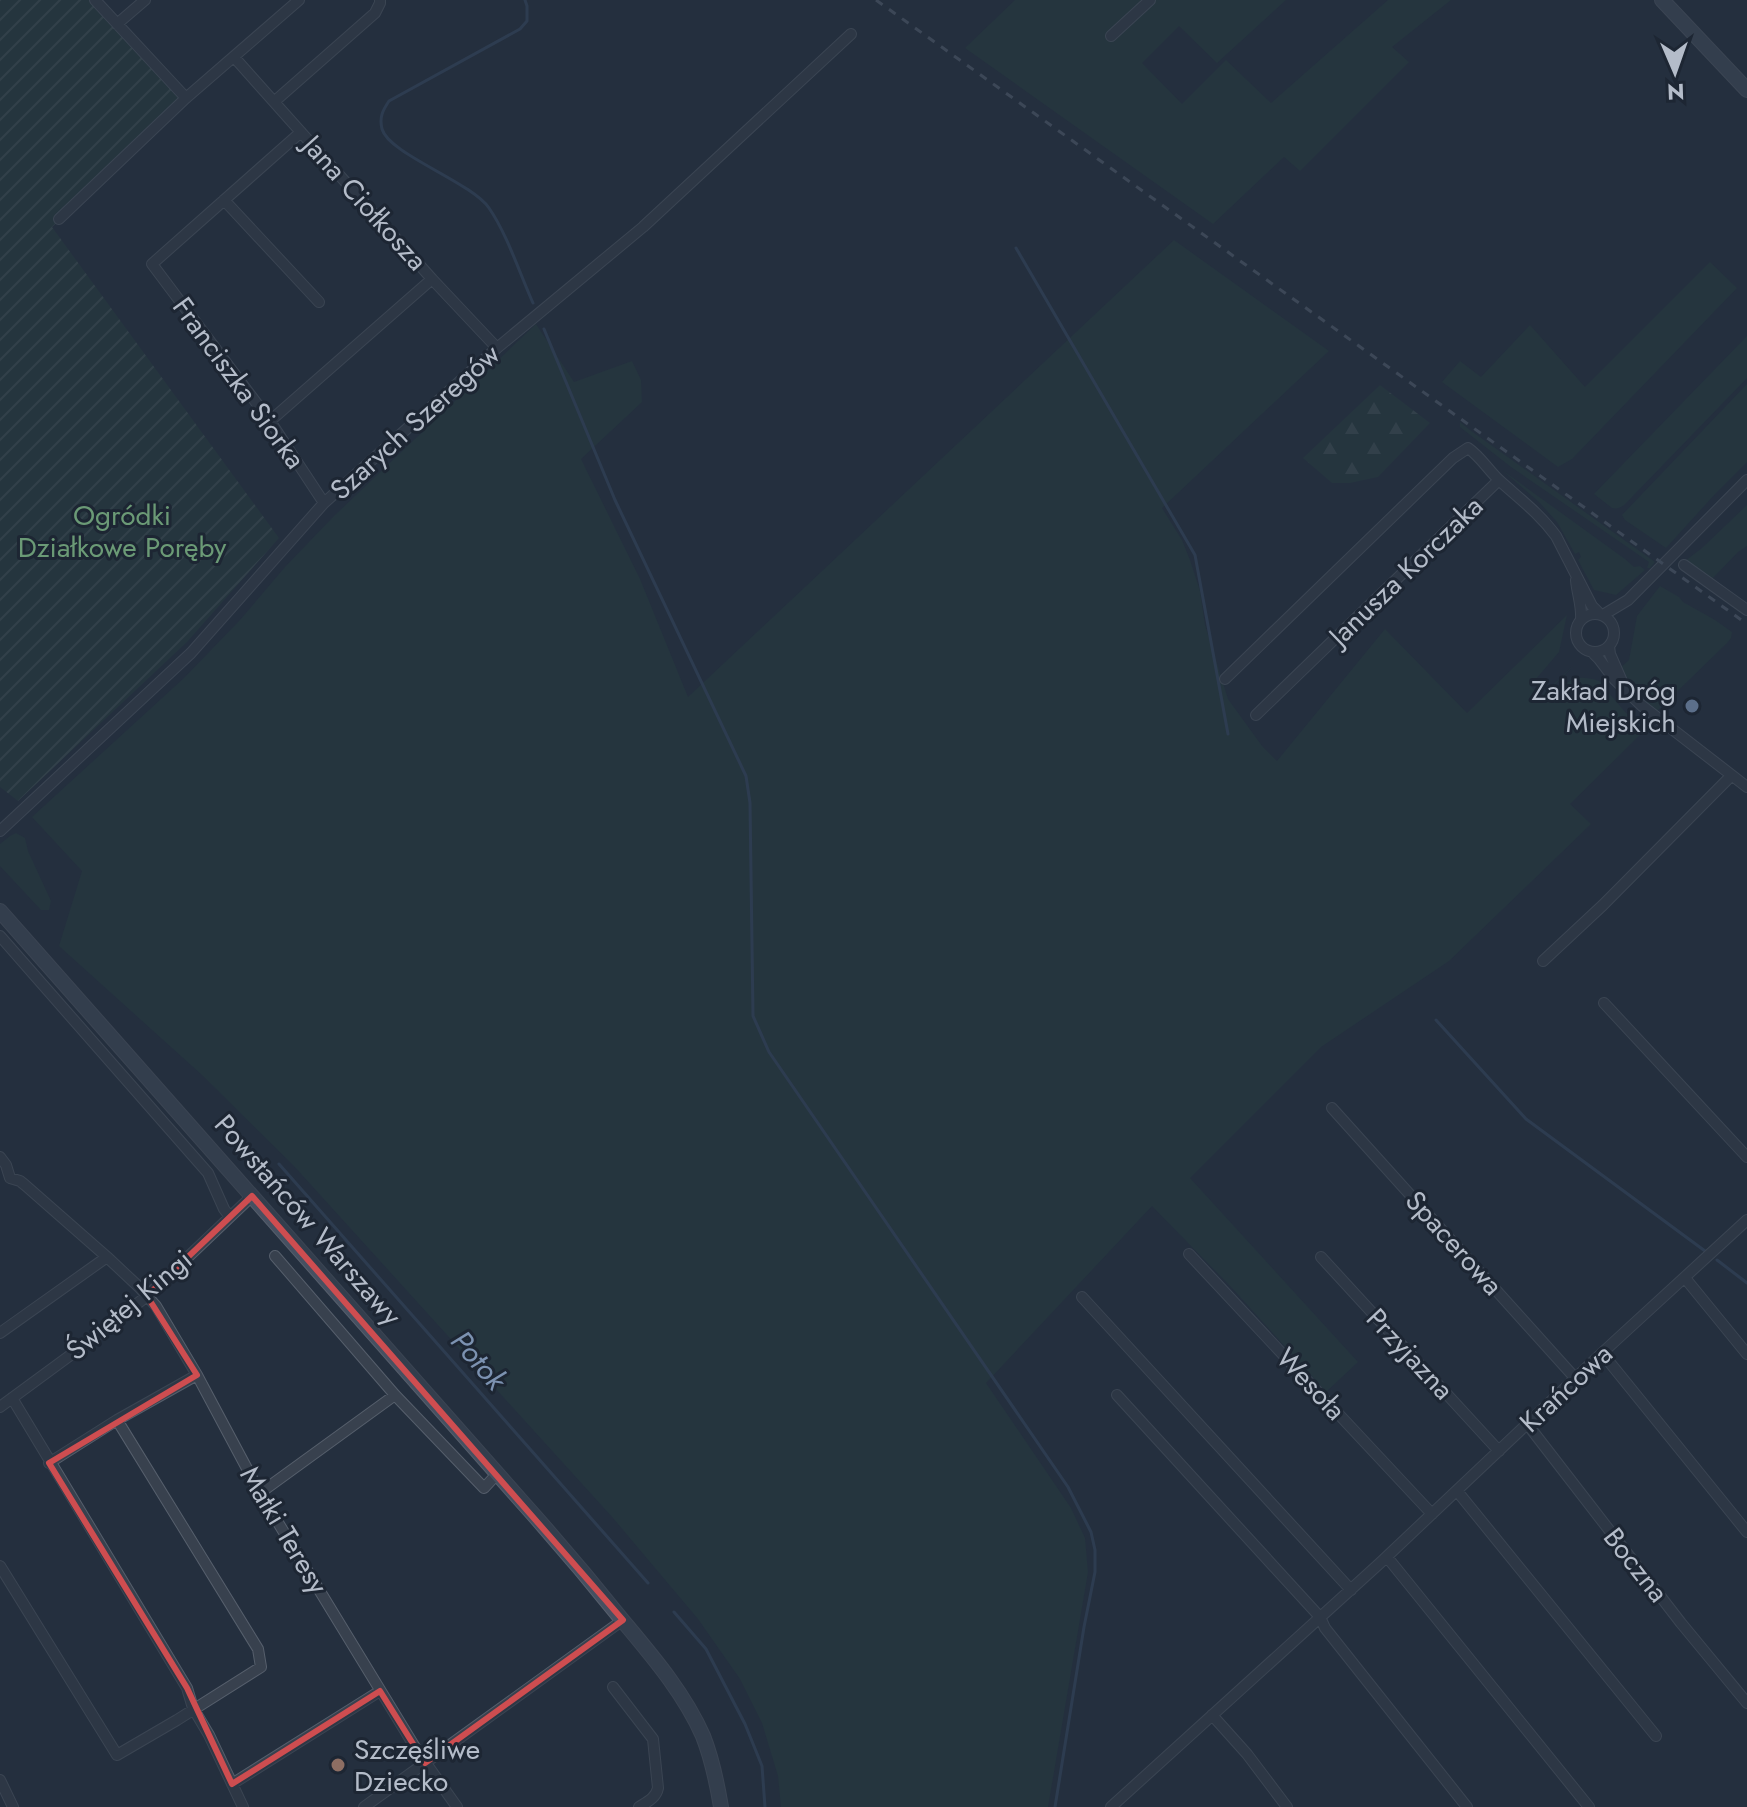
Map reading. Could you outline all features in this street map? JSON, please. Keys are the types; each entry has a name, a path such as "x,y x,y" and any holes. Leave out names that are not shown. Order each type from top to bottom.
{"street":[{"path":"95,0 186,98"},
{"path":"117,24 145,0"},
{"path":"59,219 186,98 299,0"},
{"path":"1111,36 1150,0"},
{"path":"1662,0 1747,90"},
{"path":"275,101 375,13 380,1"},
{"name":"Szarych Szeregów","path":"0,831 191,653 324,503 497,348 643,227 851,34"},
{"name":"Jana Ciołkosza","path":"234,57 497,348"},
{"path":"301,132 224,200 319,302"},
{"name":"Franciszka Siorka","path":"224,200 152,264 270,421 324,503"},
{"path":"270,421 432,279"},
{"path":"1225,679 1453,458 1468,448 1499,480"},
{"name":"Janusza Korczaka","path":"1256,715 1499,480 1550,528 1592,606 1601,614"},
{"path":"1747,480 1628,600 1601,614 1589,614 1581,619 1576,636 1583,648 1592,652 1626,691 1747,787"},
{"path":"1684,565 1747,610"},
{"name":"Janusza Korczaka","path":"1576,578 1581,619"},
{"path":"1592,652 1609,646 1628,600"},
{"path":"1601,614 1611,621 1615,629"},
{"path":"1609,646 1626,691"},
{"path":"1543,961 1731,776"},
{"name":"Powstańców Warszawy","path":"0,911 601,1592 669,1676 703,1735 712,1761 721,1807"},
{"path":"0,936 208,1173 230,1217"},
{"path":"1604,1003 1747,1157"},
{"name":"Spacerowa","path":"1332,1108 1576,1379"},
{"path":"0,1157 6,1165 5,1181"},
{"name":"Matki Teresy","path":"5,1181 20,1181 25,1185 107,1257 156,1306 260,1493 425,1763 457,1807"},
{"name":"Świętej Kingi","path":"0,1407 147,1296 252,1196"},
{"name":"Krańcowa","path":"1111,1807 1387,1557 1747,1220"},
{"name":"Wesoła","path":"1189,1254 1432,1514"},
{"path":"275,1256 395,1395 484,1488 497,1474"},
{"path":"0,1333 107,1257"},
{"name":"Przyjazna","path":"1321,1257 1499,1451"},
{"path":"1685,1278 1747,1354"},
{"path":"1082,1297 1351,1590"},
{"path":"1602,1353 1747,1532"},
{"path":"49,1463 197,1375"},
{"path":"260,1493 395,1395"},
{"path":"1117,1395 1320,1617 1325,1628 1467,1807"},
{"path":"12,1398 187,1688 193,1708 243,1807"},
{"path":"0,1566 117,1755 261,1667 258,1649 117,1420"},
{"name":"Boczna","path":"1528,1425 1747,1703"},
{"path":"1457,1491 1656,1736"},
{"path":"1387,1557 1589,1807"},
{"path":"364,1807 623,1620"},
{"path":"613,1687 653,1739 657,1793 639,1807"},
{"path":"232,1784 380,1691"},
{"path":"1212,1715 1247,1754 1287,1807"},
{"path":"0,1780 13,1807"}],"highlighted area":[{"path":"252,1196 623,1620 425,1763 380,1691 232,1784 187,1688 49,1463 197,1375 147,1296"}],"green space":[{"name":"Ogródki Działkowe Poręby","path":"0,0 95,0 186,98 52,227 279,538 187,642 18,801 0,787"},
{"path":"1015,0 1286,0 1217,63 1179,26 1142,63 1182,104 1226,60 1271,103 1388,0 1451,0 1392,47 1409,62 1300,171 1284,157 1213,224 965,48"},
{"path":"1174,240 1329,351 1162,508 1182,540 1190,560 1200,591 1205,625 1228,699 1262,746 1277,761 1385,629 1467,713 1567,615 1559,652 1530,686 1541,696 1573,666 1543,697 1547,702 1573,680 1595,680 1603,684 1600,687 1604,692 1607,691 1645,730 1570,804 1591,824 1449,961 1321,1047 1190,1178 1358,1362 1326,1392 1232,1288 1152,1206 986,1383 1071,1508 1085,1538 1088,1572 1048,1807 781,1807 778,1776 762,1723 740,1679 698,1619 613,1518 293,1165 202,1075 59,946 82,871 32,817 184,678 334,516 536,324 574,382 632,361 641,380 642,402 581,459 640,579 688,697"},
{"path":"1710,262 1737,288 1572,459 1558,467 1442,382 1460,361 1481,377 1530,325 1585,387"},
{"path":"1747,336 1747,378 1627,502 1612,508 1594,494"},
{"path":"1747,384 1747,462 1666,548 1622,515"},
{"path":"1380,385 1430,423 1378,477 1332,483 1303,458"},
{"path":"1460,422 1655,562 1647,568 1649,562 1511,467 1460,427"},
{"path":"1502,470 1634,567 1640,566 1645,570 1616,595 1594,590 1578,560 1581,557 1579,552 1575,554 1557,522"},
{"path":"1747,505 1747,546 1712,579 1685,561 1702,548"},
{"path":"1660,586 1732,632 1727,643 1655,713 1645,703 1647,698 1643,694 1638,697 1619,669 1629,660 1637,616"},
{"path":"16,833 25,838 51,901 49,910 41,910 0,866 0,844"}],"waterway":[{"path":"525,0 527,21 520,29 389,101 381,121 388,139 399,148 466,188 489,208 533,303"},
{"path":"1016,248 1195,555 1228,734"},
{"path":"544,329 615,500 746,776 750,803 753,1016 769,1052 1068,1487 1091,1532 1095,1572 1055,1807"},
{"path":"1436,1020 1526,1119 1705,1251"},
{"name":"Potok","path":"279,1164 648,1583"},
{"path":"1717,1260 1747,1283"},
{"name":"Potok","path":"674,1612 706,1649 745,1724 762,1766 765,1807"}],"railway":[{"path":"876,0 1747,624"}],"place":[{"name":"Zakład Dróg Miejskich","path":"1692,706"},
{"name":"Szczęśliwe Dziecko","path":"338,1765"}]}
